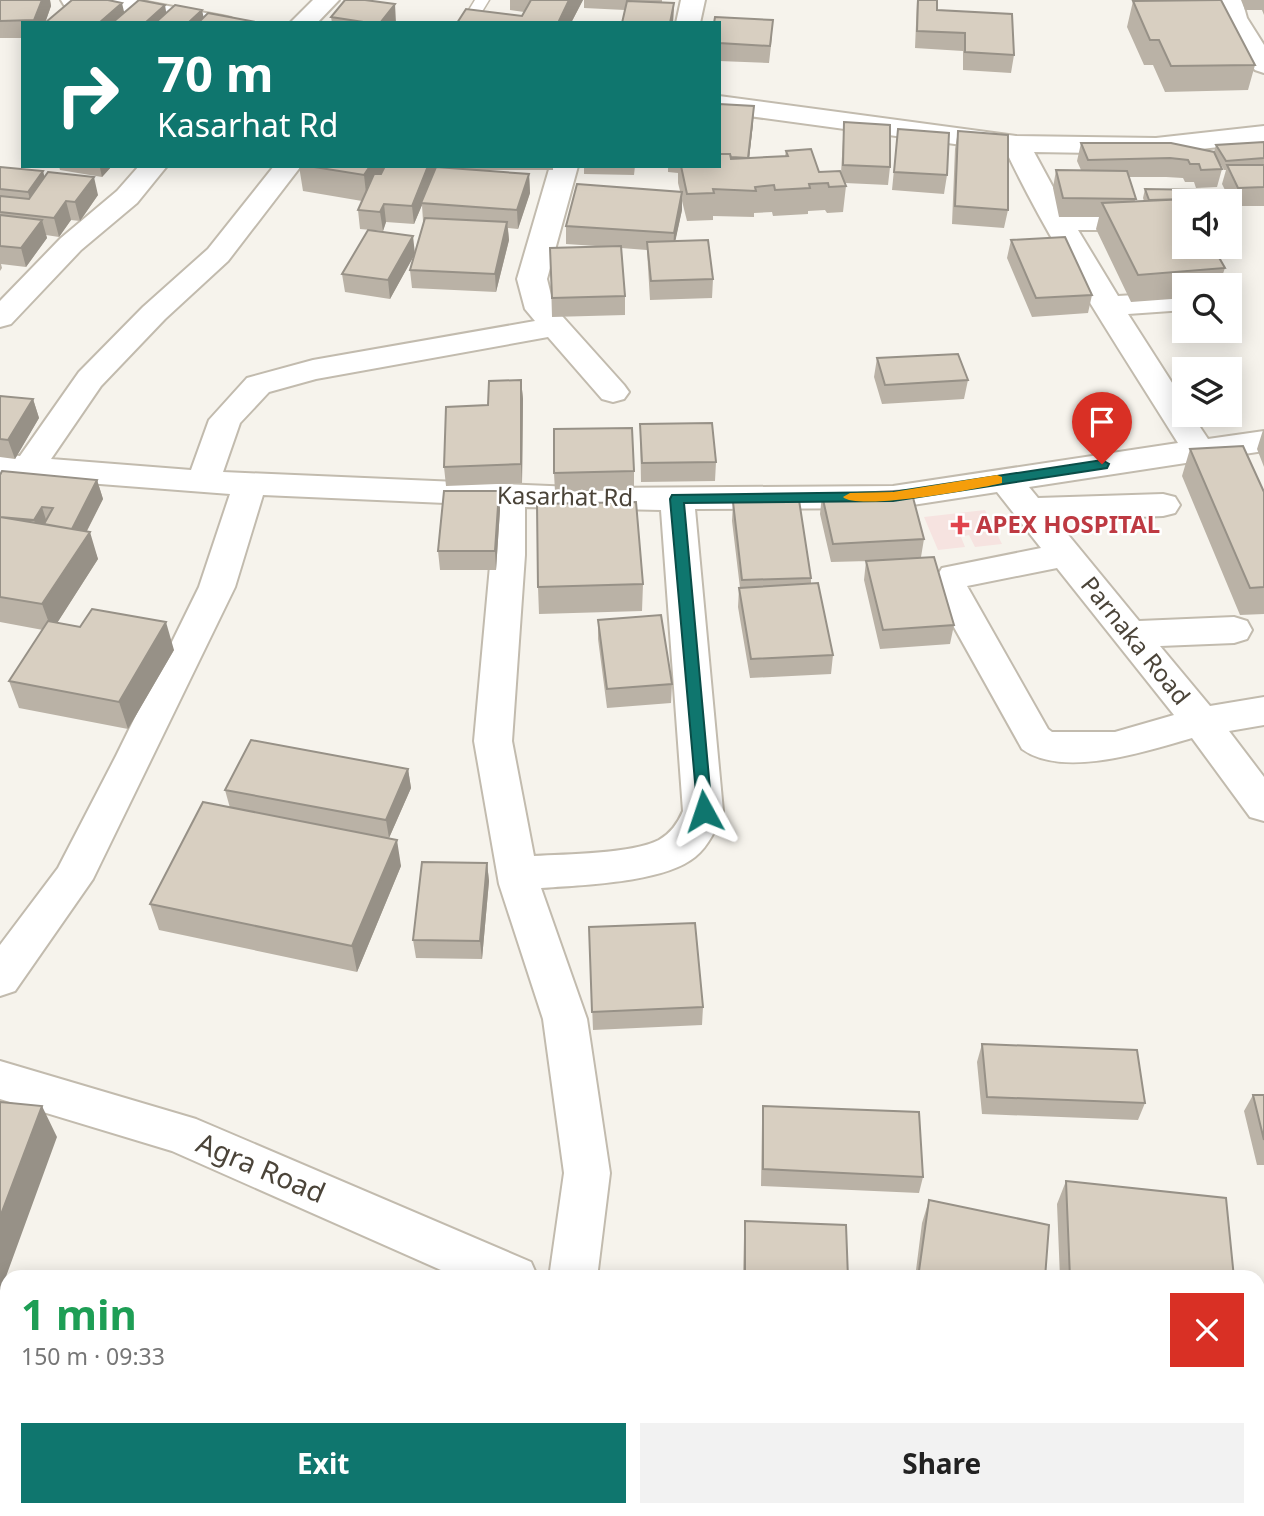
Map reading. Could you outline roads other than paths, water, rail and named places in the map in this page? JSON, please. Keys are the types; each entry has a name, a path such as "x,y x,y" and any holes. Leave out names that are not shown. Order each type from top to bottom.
{"street":[{"path":"72,0 113,3 211,21"},
{"path":"304,21 327,0"},
{"path":"688,21 693,0"},
{"path":"1230,0 1235,18 1264,65"},
{"path":"721,104 1016,144 1156,146 1264,134"},
{"path":"1016,144 1034,181 1199,451"},
{"path":"0,318 71,244 127,197 152,168"},
{"path":"0,488 14,467 90,379 154,313 218,255 286,168"},
{"path":"563,168 532,279 540,309 613,393"},
{"path":"89,192 127,197"},
{"path":"1061,222 1172,220"},
{"path":"1109,306 1172,302"},
{"path":"203,482 225,421 258,385 313,370 555,327"},
{"name":"Kasarhat Rd","path":"14,467 203,482 508,496 597,499 893,497 1264,441"},
{"name":"Parnaka Road","path":"1004,479 1201,722 1264,806"},
{"path":"0,978 73,879 135,756 216,587 233,543 249,484"},
{"path":"508,496 508,555 493,741 518,879 565,1019 587,1173 574,1270"},
{"path":"518,879 652,860 675,850 694,834 704,811 677,499"},
{"path":"1029,510 1163,505"},
{"path":"1064,555 954,577 948,586 1035,739 1045,746 1115,746 1201,722 1264,711"},
{"path":"1129,634 1234,630"},
{"name":"Agra Road","path":"0,1080 180,1132 496,1270"}],"lane":[{"path":"469,21 482,0"}],"place":[{"name":"APEX HOSPITAL","path":"960,525"}]}
